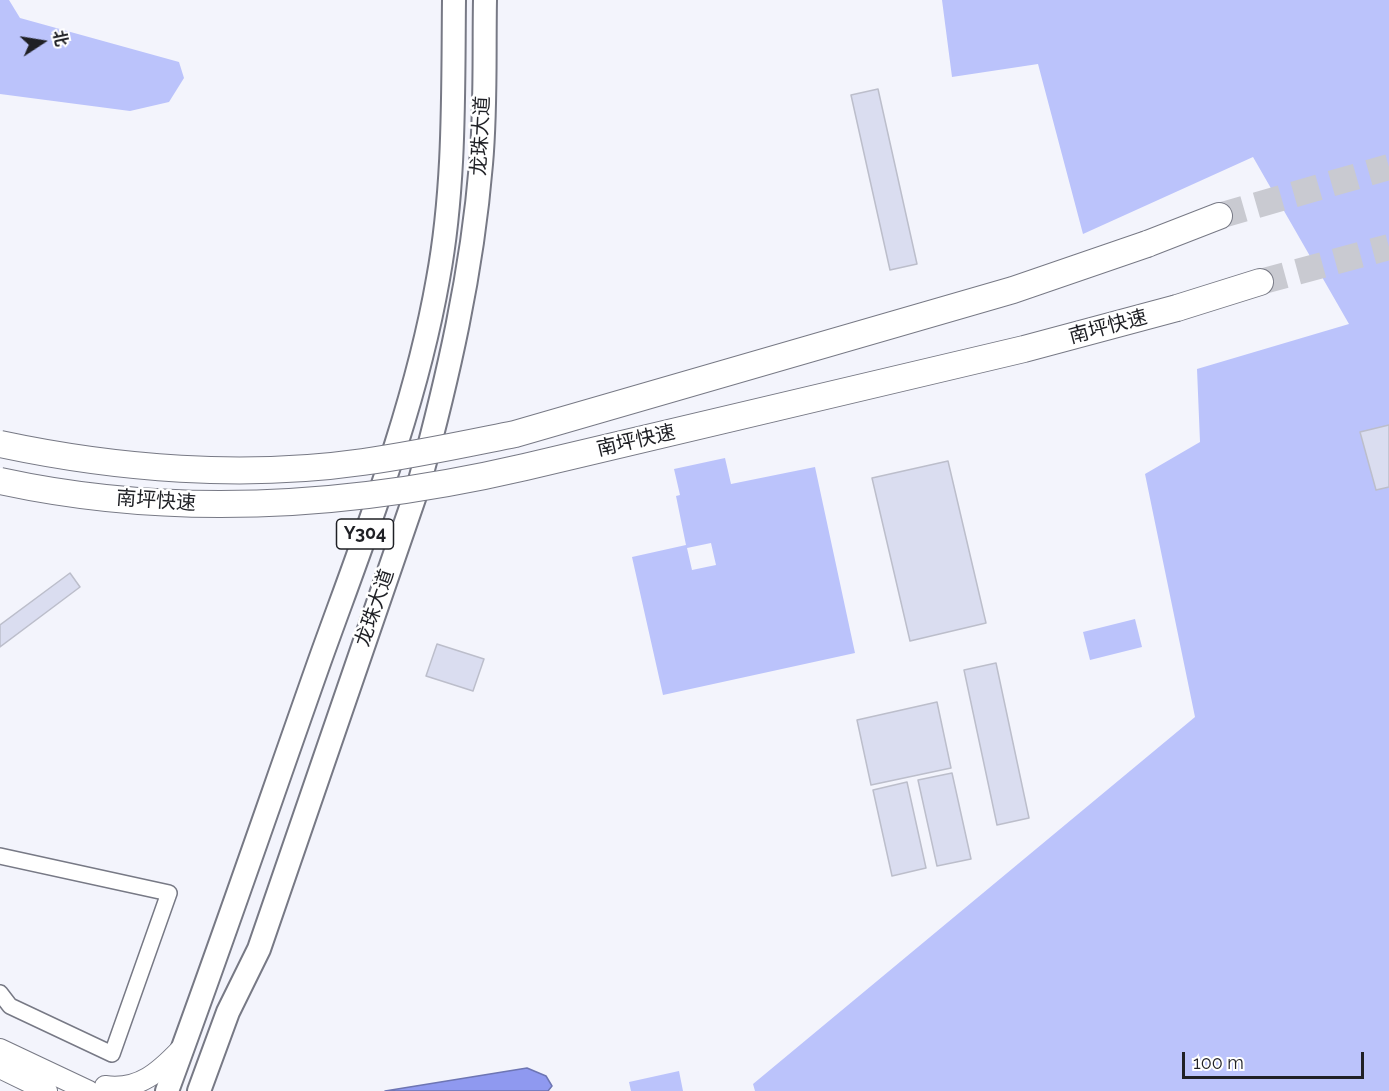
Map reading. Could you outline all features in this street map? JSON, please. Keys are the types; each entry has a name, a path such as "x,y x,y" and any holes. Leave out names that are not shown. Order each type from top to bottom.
{"highway":[{"name":"南坪快速","path":"0,444 92,460 221,470 361,463 437,450 516,434 1013,290 1147,244 1219,216"},
{"name":"南坪快速","path":"0,481 96,497 220,505 288,503 401,492 462,482 1046,344 1177,308 1260,282"}],"main road":[{"name":"龙珠大道","path":"167,1091 380,491 418,370 438,278 448,206 453,134 454,0"},
{"name":"龙珠大道","path":"199,1091 228,1012 259,949 419,484 441,406 459,327 475,221 481,161 485,0"},
{"path":"0,1049 97,1088 124,1089 140,1084 155,1074 183,1047"},
{"path":"0,1068 47,1091"}],"street":[{"path":"0,856 169,893 112,1054 10,1006 0,993"}],"shaded area":[{"path":"0,0 9,0 20,18 179,62 184,78 169,102 130,111 0,94"},
{"path":"942,0 1389,0 1389,1091 755,1091 753,1084 1195,717 1145,474 1200,442 1197,369 1349,324 1253,157 1083,234 1038,64 952,77"},
{"path":"725,458 731,484 815,467 855,653 663,695 632,557 686,545 676,496 680,495 674,469","holes":["711,543 716,565 692,570 687,548"]},
{"path":"1135,619 1142,647 1090,660 1083,632"},
{"path":"527,1068 546,1076 552,1086 548,1091 385,1091"},
{"path":"679,1071 683,1091 631,1091 629,1082"}],"building":[{"path":"878,89 917,264 890,270 851,95"},
{"path":"1389,425 1389,487 1376,490 1360,432"},
{"path":"948,461 986,623 910,641 872,478"},
{"path":"70,573 80,587 0,647 0,625"},
{"path":"437,644 484,659 473,691 426,676"},
{"path":"996,663 1029,818 997,825 964,670"},
{"path":"937,702 951,768 871,785 857,720"},
{"path":"952,773 971,859 937,866 918,780"},
{"path":"907,782 926,868 892,876 873,790"}],"tunnel":[{"path":"1219,216 1389,167"},
{"path":"1260,282 1389,247"}]}
